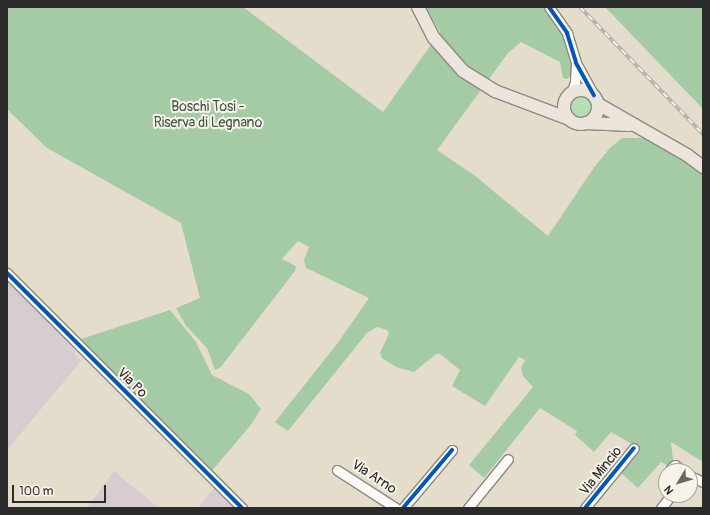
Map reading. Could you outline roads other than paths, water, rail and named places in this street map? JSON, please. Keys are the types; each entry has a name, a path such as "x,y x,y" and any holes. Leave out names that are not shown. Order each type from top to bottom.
{"main road":[{"path":"418,7 434,38 463,71 496,91 539,106 577,123 613,122 634,126"},
{"path":"539,106 568,97 580,89 634,126 687,154 703,167"},
{"path":"568,97 564,111 569,119"},
{"path":"586,123 597,114 596,100"}],"street":[{"path":"549,7 567,33 576,63 596,100"},
{"path":"568,97 575,82 576,63"},
{"name":"Via Po","path":"8,275 242,508"},
{"name":"Via Mincio","path":"585,508 634,448"},
{"path":"403,508 452,450"},
{"path":"468,508 508,459"},
{"name":"Via Arno","path":"337,470 396,508"}],"railway":[{"path":"580,7 703,134"}],"park label":[{"name":"Boschi Tosi - Riserva di Legnano","path":"208,116"}]}
